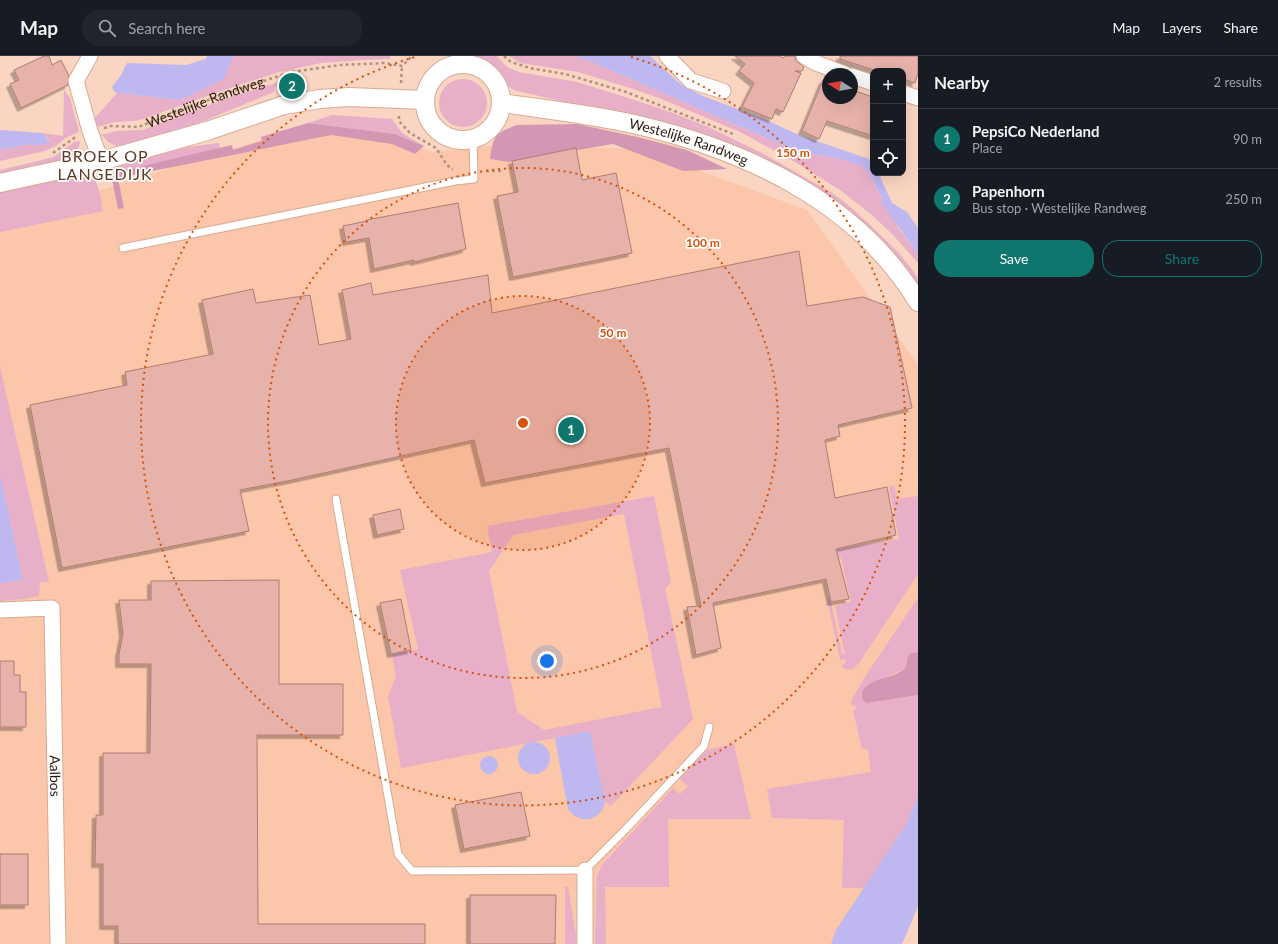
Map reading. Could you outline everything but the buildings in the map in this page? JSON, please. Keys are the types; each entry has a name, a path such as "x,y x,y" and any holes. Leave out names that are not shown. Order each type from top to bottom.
{"street":[{"path":"90,56 76,81 90,131 101,161"},
{"path":"667,56 692,81 723,91"},
{"path":"804,56 829,68"},
{"path":"458,60 480,68 489,74 496,82 501,92 502,103 496,122 490,130 473,140 452,140 443,135 435,129 429,120 426,110 425,100 427,90 432,80 439,72 458,60"},
{"path":"858,78 870,82"},
{"path":"906,94 918,98"},
{"name":"Westelijke Randweg","path":"0,182 101,161 207,131 284,105 349,97 425,100"},
{"name":"Westelijke Randweg","path":"502,103 642,126 687,138 728,153 767,170 791,182 812,196 860,232 884,257 903,280 918,302"},
{"name":"Aalbos","path":"0,610 52,608 58,944"},
{"path":"585,870 585,944"}],"lane":[{"path":"123,248 447,183 474,180 473,140"},
{"path":"336,499 398,854 412,871 585,870 704,746 709,727"}],"path":[{"path":"401,80 402,66 412,56"},
{"name":"Westelijke Randweg","path":"50,154 73,137 90,131 111,126 138,127 224,94 291,72 340,65 384,63 402,66"},
{"path":"399,117 399,121 410,133 436,148 450,168 458,170"},
{"path":"495,171 502,171"}],"shaded area":[{"path":"207,56 233,56 224,79 180,100 117,93 112,87 121,75 127,63 186,65 206,59"},
{"path":"233,56 390,56 390,59 321,63 279,72 135,121 114,122 98,127 94,119 117,93 180,100 223,78"},
{"path":"477,56 497,56 507,67 519,72 577,82 635,100 706,126 762,153 832,193 847,204 898,252 918,278 918,289 874,235 847,210 805,183 687,129 650,119 573,104 514,90"},
{"path":"509,56 575,56 794,150 844,160 862,166 869,173 882,200 899,229 918,254 918,263 894,236 872,215 840,190 790,159 740,132 659,98 633,89 578,72 520,63"},
{"path":"575,56 650,56 682,85 703,96 766,120 799,135 869,159 870,175 862,166 844,160 794,150"},
{"path":"458,79 468,79 477,83 483,89 486,94 486,112 477,123 468,127 458,127 449,123 443,117 439,108 439,98 443,89 449,83"},
{"path":"279,82 279,85 275,86 274,92 184,129 118,147 108,142 102,135 116,131 142,130 234,96"},
{"path":"64,90 70,98 79,132 65,138 56,146 45,151 0,161 0,150 25,145 42,145 50,141 42,133 63,136"},
{"path":"332,115 392,119 402,133 424,146 395,134 308,123"},
{"path":"308,123 395,134 424,146 415,154 392,144 331,135 118,178 124,208 118,209 112,179 121,171 232,145 233,150 262,141 261,137"},
{"path":"577,124 642,138 687,150 727,169 683,171 613,144 509,162 490,159 494,140 496,136 504,130 517,125"},
{"path":"297,129 374,133 432,152 501,145 640,149 807,210 918,365 918,863 881,944 0,944 0,221"},
{"path":"0,130 42,133 50,142 42,145 25,145 0,150"},
{"path":"77,141 80,141 79,147 75,154 68,160 0,175 0,170 54,157"},
{"path":"219,143 220,149 121,171 112,179 114,170 121,164 188,147"},
{"path":"81,174 92,177 96,182 100,193 103,211 0,232 0,191"},
{"path":"870,176 880,176 892,203 907,212 918,228 918,254 881,203 882,199"},
{"path":"0,367 49,582 40,582 39,596 0,601 0,583 23,580 0,474"},
{"path":"0,474 23,580 0,583"},
{"path":"894,485 897,499 918,496 918,574 859,663 849,670 841,665 846,663 845,659 840,660 827,598 830,597 842,654 845,654 835,606 851,602 841,558 835,559 834,550 899,539 889,487"},
{"path":"654,496 671,583 665,588 693,719 611,806 605,801 590,731 401,768 388,696 396,676 392,655 418,649 400,570 492,552 487,526","holes":["624,514 662,707 544,730 517,712 489,571 513,535"]},
{"path":"918,598 918,652 909,654 905,668 867,685 867,703 918,695 918,796 905,826 864,888 842,888 844,820 772,818 767,789 871,772 868,749 862,749 853,710 856,710 855,705 852,706 851,701 868,672"},
{"path":"918,652 918,695 867,703 863,700 863,690 867,685 900,672 906,667 909,654"},
{"path":"590,731 605,801 600,813 590,819 584,819 578,818 568,809 555,738"},
{"path":"531,742 537,742 547,749 550,758 549,764 543,771 537,774 531,774 521,767 518,761 518,755 525,745"},
{"path":"734,744 751,819 668,819 669,887 605,887 606,944 595,944 597,876 602,865 673,788 680,794 688,786 680,779 706,750"},
{"path":"489,756 495,759 498,765 495,771 489,774 483,771 480,765 483,759"},
{"path":"918,796 918,907 902,944 831,944 836,930 905,826"},
{"path":"565,887 568,887 576,944 565,944"}],"place":[{"name":"Papenhorn","path":"292,86"},
{"name":"PepsiCo Nederland","path":"571,430"}],"district":[{"name":"BROEK OP LANGEDIJK","path":"105,165"}]}
